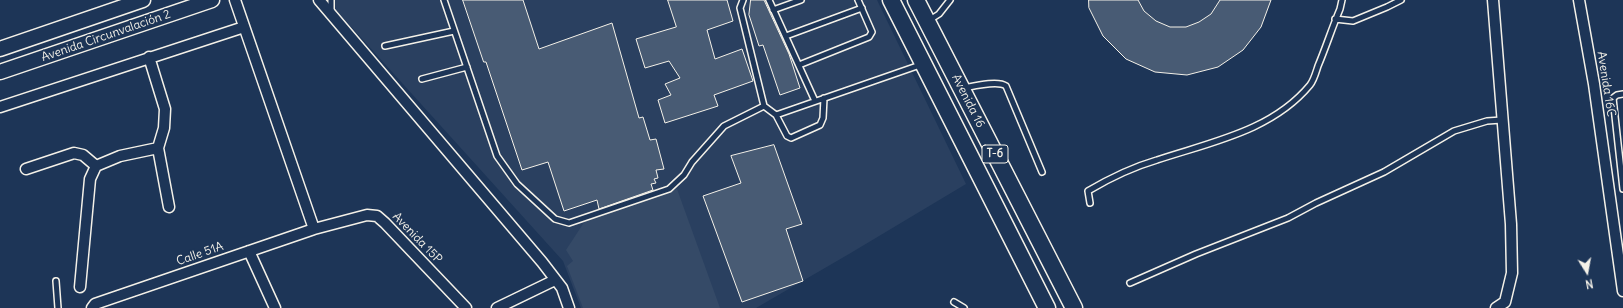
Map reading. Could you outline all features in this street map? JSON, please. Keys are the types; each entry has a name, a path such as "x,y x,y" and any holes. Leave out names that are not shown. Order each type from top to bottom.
{"highway":[{"name":"Avenida 16","path":"891,0 1047,308"},
{"name":"Avenida 16","path":"916,0 1074,308"}],"main road":[{"name":"Avenida Circunvalación 2","path":"0,49 143,0"},
{"name":"Avenida Circunvalación 2","path":"0,72 212,0"}],"street":[{"path":"235,0 314,229"},
{"path":"318,0 537,256 562,288 569,308"},
{"path":"1493,0 1511,224 1512,273 1505,302 1496,308"},
{"name":"Avenida 16C","path":"1579,0 1594,84 1623,291"},
{"path":"0,107 244,27"},
{"path":"149,57 165,109 164,128 158,148 169,207"},
{"path":"80,287 90,179 96,166 120,156 158,148"},
{"path":"26,169 74,153 83,154 96,166"},
{"name":"Avenida 15P","path":"314,229 366,215 377,216 466,308"},
{"name":"Calle 51A","path":"93,306 314,229"},
{"path":"248,251 275,308"},
{"path":"497,308 555,280"}],"lane":[{"path":"331,0 331,14"},
{"path":"444,0 498,156 506,170 517,184 554,219 569,222 669,189 684,175 692,162 724,126 764,106"},
{"path":"743,0 740,8 764,106 776,115 787,136 791,138 820,125 823,118 824,98"},
{"path":"769,0 815,101"},
{"path":"774,10 801,0"},
{"path":"799,64 869,37 872,32 858,0"},
{"path":"927,22 939,14 950,0"},
{"path":"1090,203 1088,191 1114,176 1155,160 1216,142 1255,127 1276,115 1295,100 1311,84 1342,0"},
{"path":"1335,20 1353,21 1401,0"},
{"path":"786,36 862,8"},
{"path":"386,46 454,31"},
{"path":"776,115 923,64"},
{"path":"422,79 467,66"},
{"path":"961,88 997,83 1006,86 1042,172"},
{"path":"1623,94 1617,95 1613,98 1623,189"},
{"path":"1130,283 1196,254 1288,218 1316,203 1384,172 1454,131 1487,121 1502,120"},
{"path":"56,281 58,308"},
{"path":"954,302 964,308"}],"shaded area":[{"path":"327,0 877,0 966,184 756,308 581,308 563,261"},
{"path":"1089,0 1271,0 1261,27 1243,50 1218,67 1089,8"},
{"path":"677,189 720,308 583,308 567,266 573,261 566,250 585,221"}],"building":[{"path":"463,0 523,0 539,49 612,23 639,118 643,117 650,140 656,139 664,169 656,170 658,178 654,179 656,183 651,184 653,190 599,209 597,200 564,211 548,162 522,170 486,62 484,62"},
{"path":"668,0 727,0 733,21 707,30 715,59 742,49 753,81 714,95 718,106 665,123 658,100 671,95 665,84 680,78 669,61 645,68 636,39 676,27"},
{"path":"751,0 764,0 789,54 800,88 780,95 763,45 759,46 749,15"},
{"path":"1089,0 1138,0 1144,11 1156,21 1170,27 1186,27 1199,22 1211,14 1220,0 1271,0 1261,27 1243,50 1218,67 1187,75 1155,72 1126,59 1103,36 1089,8"},
{"path":"774,145 802,224 786,229 803,281 742,302 703,196 741,183 731,156"}]}
